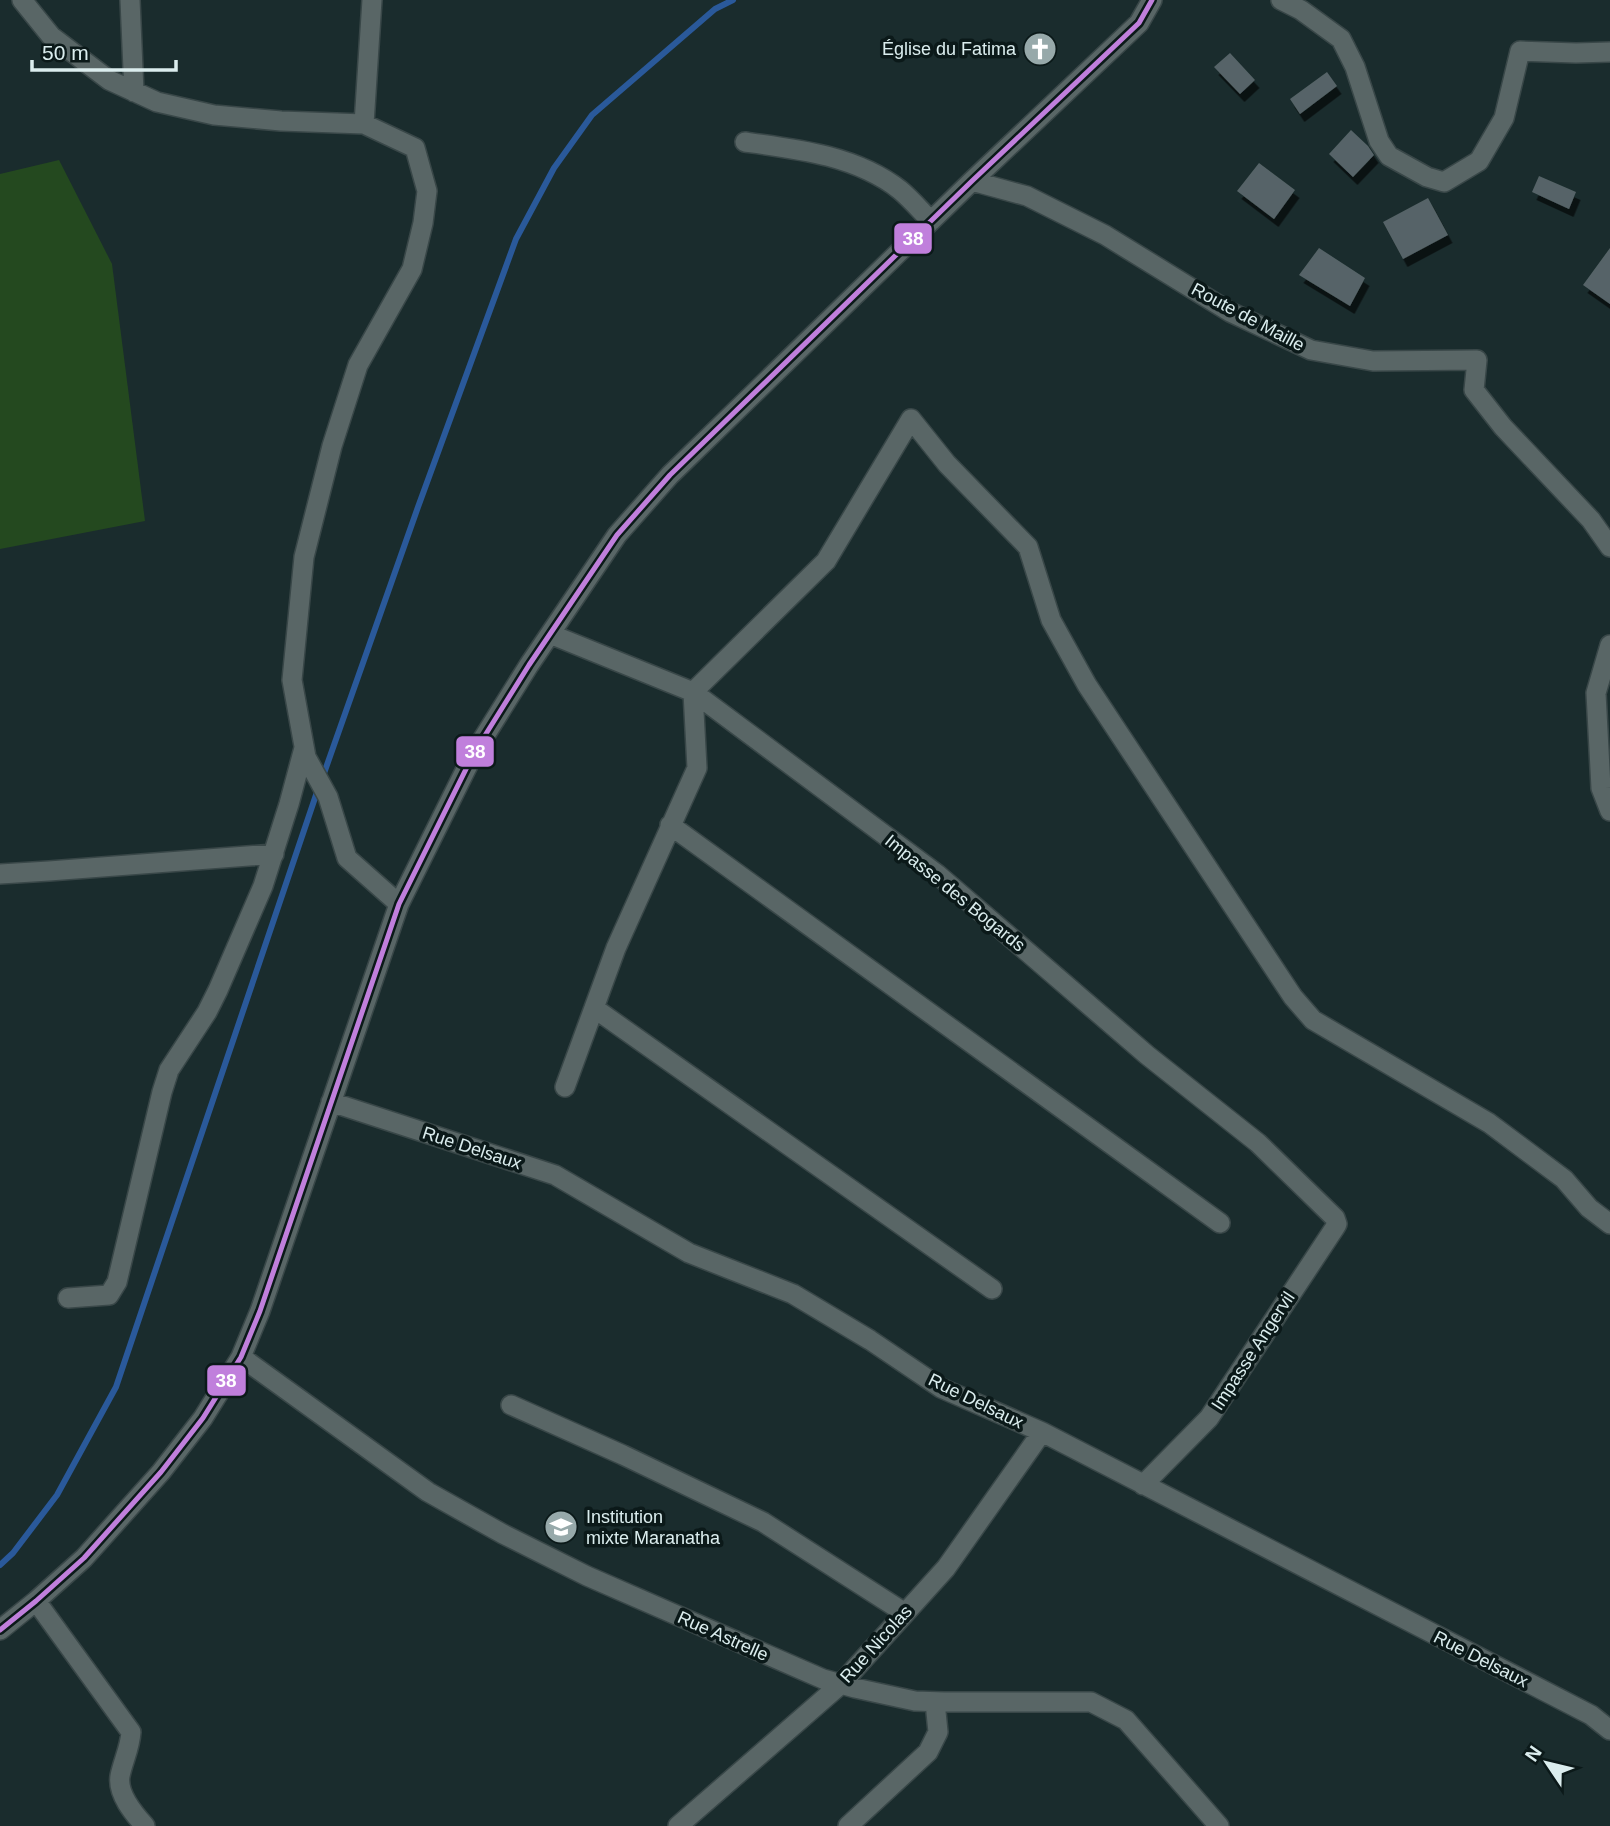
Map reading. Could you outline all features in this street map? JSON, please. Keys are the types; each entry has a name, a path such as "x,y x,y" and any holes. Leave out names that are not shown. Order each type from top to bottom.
{"street":[{"path":"22,0 51,36 109,80 156,102 214,114 281,121 365,124 415,148 427,191 423,223 412,269 358,365 332,446 304,558 292,680 305,752 328,797 347,858 399,904"},
{"path":"130,0 134,92"},
{"path":"365,124 372,0"},
{"path":"0,1630 85,1558 161,1472 203,1418 240,1357 260,1311 399,904 474,753 617,534 670,475 972,181 1139,23 1152,0"},
{"path":"1281,0 1301,10 1341,39 1355,67 1379,141 1389,156 1427,177 1444,182 1479,161 1498,129 1504,118 1520,51 1610,52"},
{"path":"745,142 825,155 865,168 900,190 931,221"},
{"name":"Route de Maille","path":"972,181 1027,196 1105,235 1230,312 1311,350 1373,361 1477,360 1474,390 1503,427 1591,520 1610,547"},
{"path":"565,1087 616,948 697,768 693,692 826,561 911,419 947,464 1028,547 1051,620 1087,685 1293,998 1313,1020 1489,1123 1563,1179 1589,1208 1610,1224"},
{"name":"Impasse des Bogards","path":"550,634 693,692 937,874 1147,1055 1258,1143 1324,1207"},
{"path":"1610,645 1596,693 1601,788 1610,811"},
{"path":"68,1298 109,1295 117,1282 169,1069 207,1012 263,886 305,752"},
{"path":"670,825 1220,1223"},
{"path":"0,874 274,854"},
{"path":"594,1008 992,1289"},
{"name":"Rue Delsaux","path":"331,1102 555,1175 689,1253 793,1294 870,1340 941,1388 1042,1433 1591,1715 1610,1730"},
{"name":"Impasse Angervil","path":"1143,1485 1209,1418 1334,1229 1337,1224 1335,1217 1324,1207"},
{"name":"Rue Astrelle","path":"240,1357 428,1492 503,1534 587,1576 823,1679 915,1701 1091,1703 1126,1720 1219,1826"},
{"path":"512,1405 763,1522 905,1613"},
{"name":"Rue Nicolas","path":"678,1826 841,1684 946,1568 1042,1433"},
{"path":"36,1601 131,1732 119,1782 131,1811 145,1826"},
{"path":"848,1826 928,1752 938,1732 935,1702"}],"green space":[{"path":"59,160 112,264 145,521 0,549 0,174"}],"building":[{"path":"1230,53 1255,80 1240,94 1214,67"},
{"path":"1327,72 1337,86 1300,114 1290,99"},
{"path":"1351,130 1374,155 1353,177 1329,154"},
{"path":"1259,163 1295,190 1274,219 1237,191"},
{"path":"1539,176 1576,192 1569,209 1532,192"},
{"path":"1428,198 1448,235 1403,259 1383,222"},
{"path":"1319,248 1365,278 1350,306 1299,275"},
{"path":"1610,248 1610,304 1583,285"}],"waterway":[{"path":"322,779 516,239 554,168 592,115 715,9 733,0"},
{"path":"0,1565 13,1553 57,1495 116,1387 318,789"}],"transit line":[{"name":"38","path":"0,1630 84,1558 161,1472 203,1418 241,1357 260,1311 399,904 474,753 529,665 617,535 670,475 972,181 1139,23 1152,0"}],"place":[{"name":"Église du Fatima","path":"1040,49"},
{"name":"Institution mixte Maranatha","path":"561,1527"}]}
